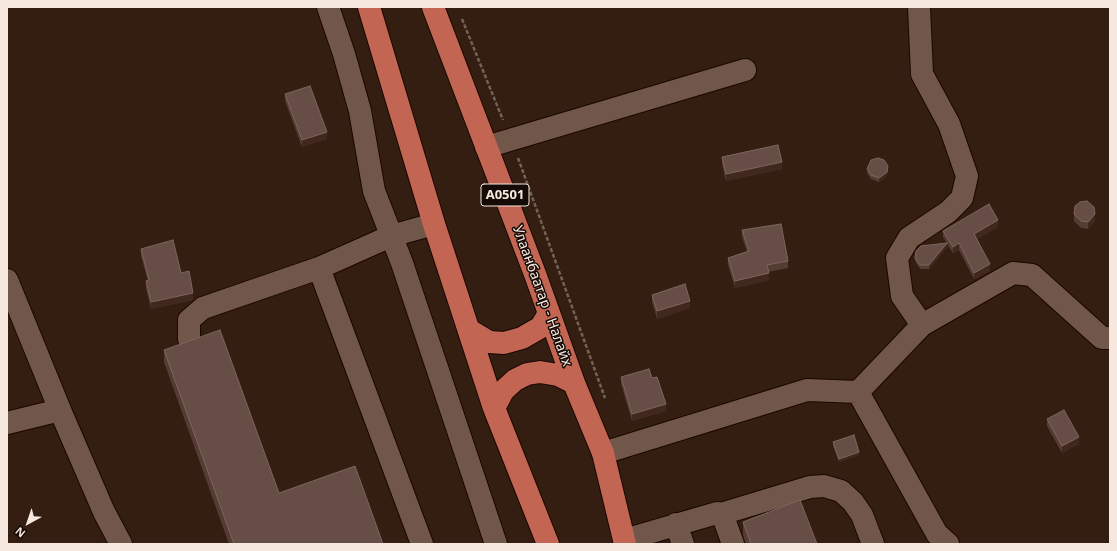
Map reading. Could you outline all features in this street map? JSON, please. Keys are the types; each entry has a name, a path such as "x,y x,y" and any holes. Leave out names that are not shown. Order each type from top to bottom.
{"highway":[{"path":"369,7 434,224 494,408 548,544"},
{"name":"Улаанбаатар - Налайх","path":"433,7 574,383 603,453 625,542"},
{"path":"469,330 489,342 504,343 522,338 541,326 549,313"},
{"path":"494,408 503,391 514,380 527,374 540,372 558,375 574,383"}],"street":[{"path":"328,7 344,54 360,112 374,191 392,236 496,544"},
{"path":"918,7 922,74 949,124 967,176 962,198 948,212 909,238 897,258 902,296 922,325"},
{"path":"486,147 745,70"},
{"path":"189,339 189,320 203,308 319,268 392,236 434,224"},
{"path":"319,268 422,544"},
{"path":"603,453 807,390 858,392 922,325 1013,273 1032,275 1102,338 1110,338"},
{"path":"7,280 60,410 104,512 121,544"},
{"path":"858,392 937,534 948,544"},
{"path":"7,423 60,410"},
{"path":"625,542 679,534 714,513 721,514 810,487 824,486 841,491 853,502 862,515 873,544"},
{"path":"721,514 733,544"}],"building":[{"path":"310,86 327,132 302,140 285,94"},
{"path":"778,145 782,162 726,174 722,157"},
{"path":"878,158 884,160 888,166 887,172 879,178 871,175 867,169 871,160"},
{"path":"1087,201 1094,207 1095,214 1088,222 1081,221 1074,214 1075,206 1080,202"},
{"path":"989,204 998,220 974,234 990,264 974,273 959,243 953,247 943,231"},
{"path":"781,224 788,261 767,265 769,273 735,281 728,258 749,251 742,230"},
{"path":"173,240 181,273 189,271 193,293 151,302 146,281 149,280 141,249"},
{"path":"947,243 929,265 920,265 915,258 916,251 921,246"},
{"path":"685,284 690,301 657,311 652,295"},
{"path":"220,330 279,493 355,466 383,544 234,544 164,350"},
{"path":"649,369 652,378 657,377 666,404 632,414 621,377"},
{"path":"1064,410 1079,437 1062,446 1047,419"},
{"path":"854,435 859,452 839,459 833,442"},
{"path":"800,500 817,544 751,544 743,522"}]}
